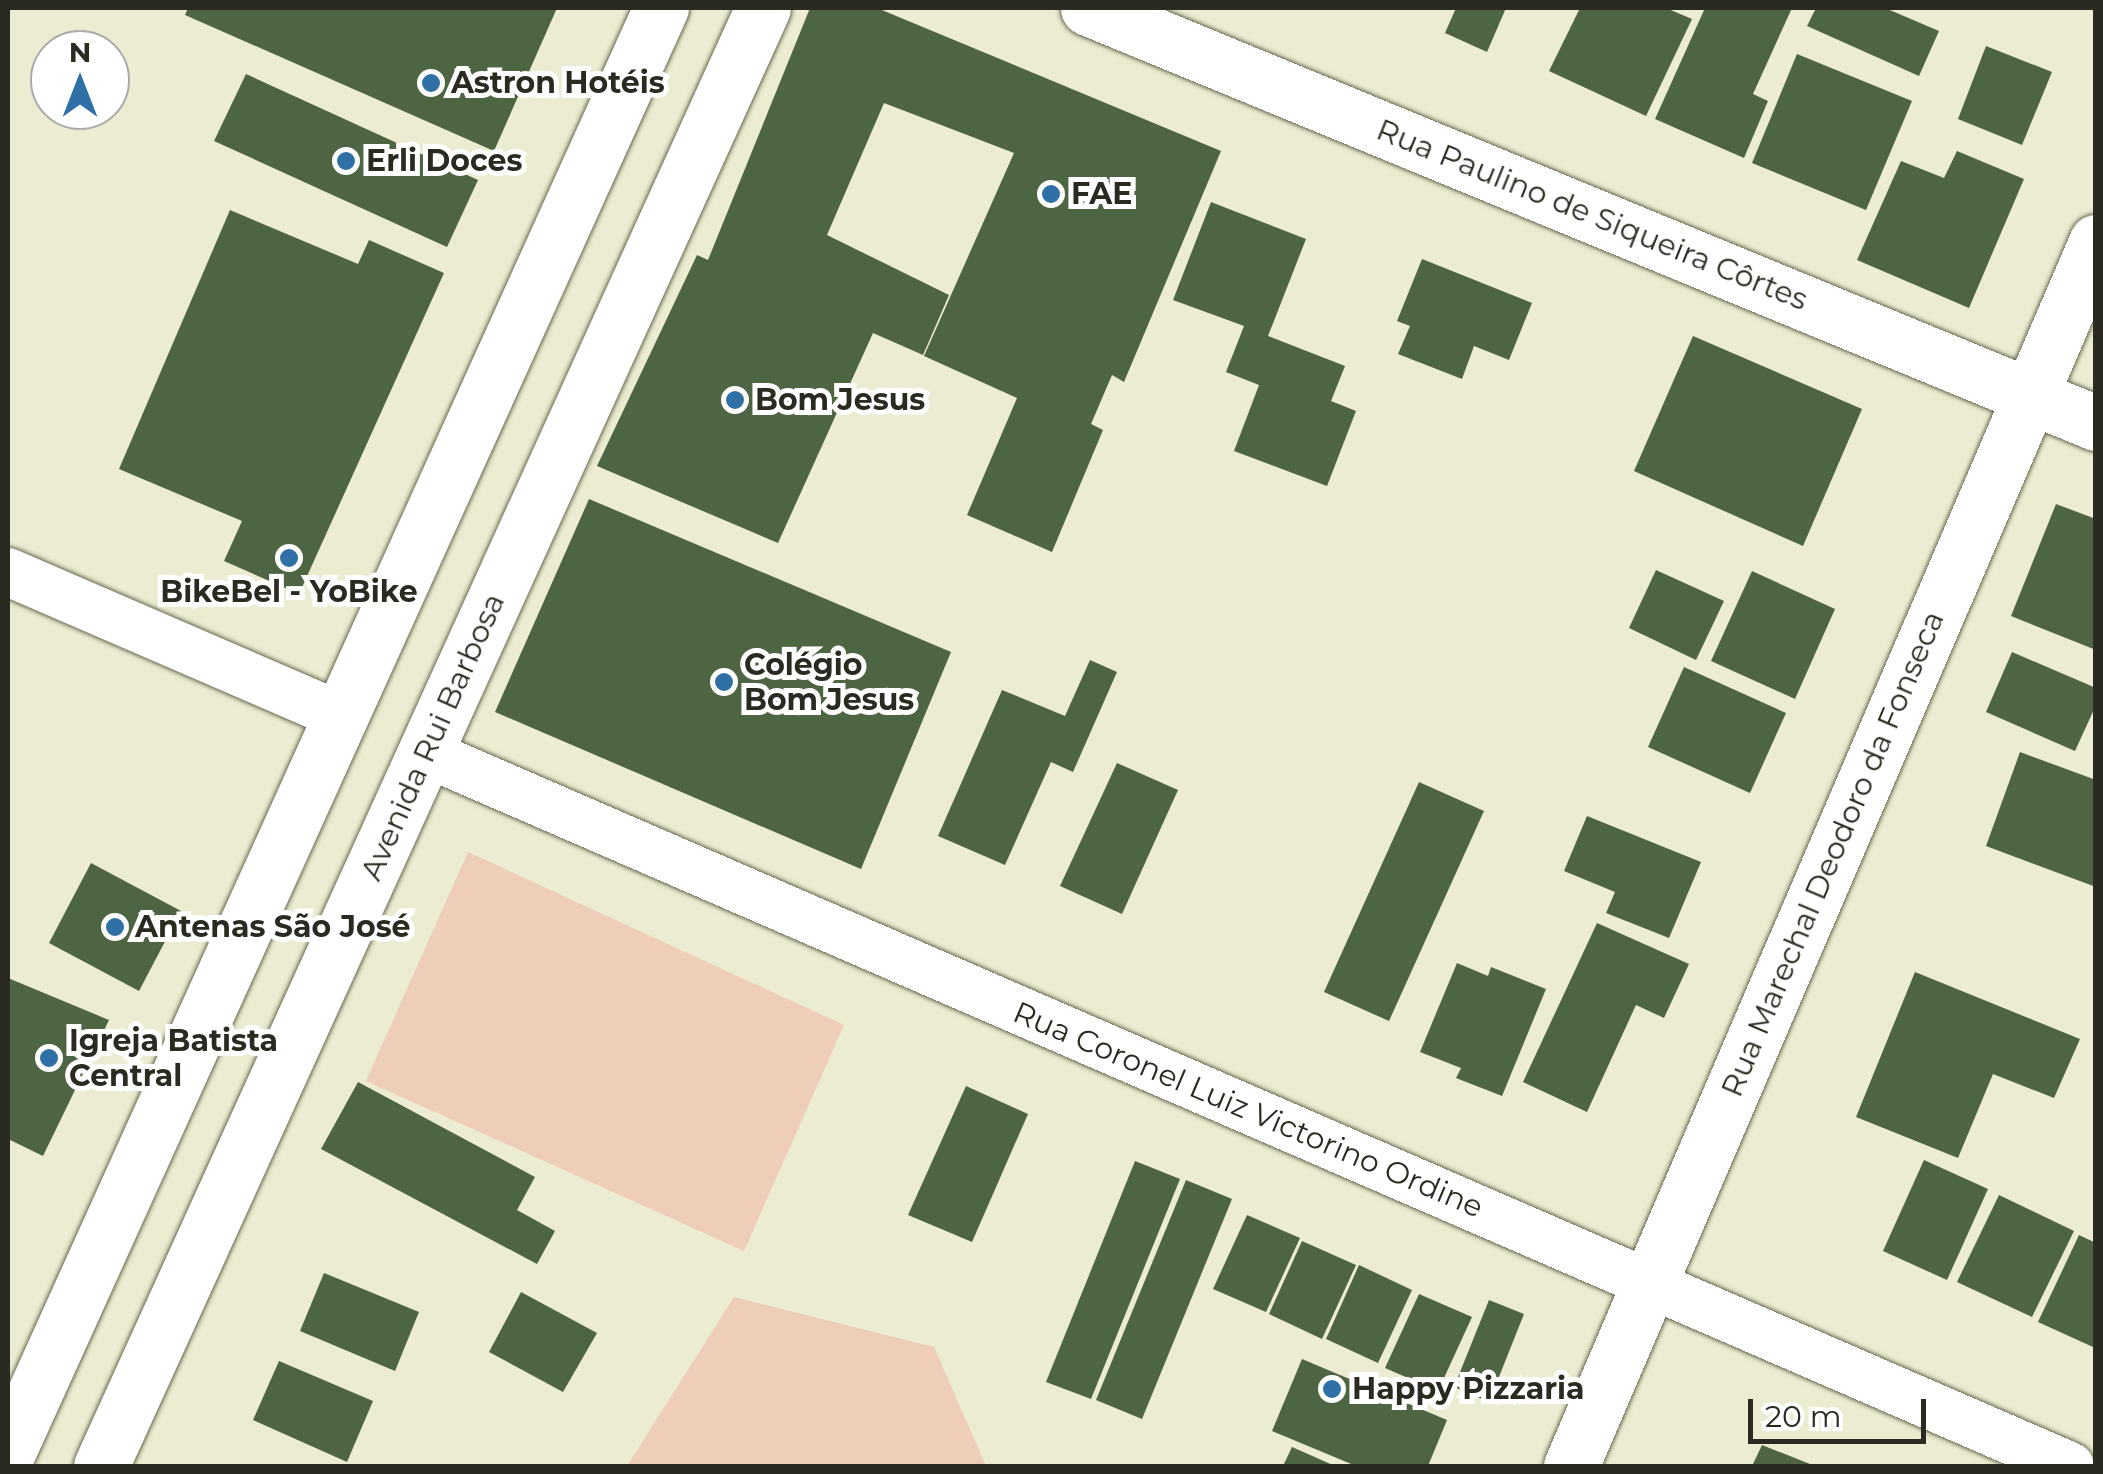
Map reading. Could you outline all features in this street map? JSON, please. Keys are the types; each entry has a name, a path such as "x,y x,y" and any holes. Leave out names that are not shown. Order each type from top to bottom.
{"main road":[{"path":"8,1452 661,8"},
{"name":"Avenida Rui Barbosa","path":"101,1466 763,8"},
{"name":"Rua Paulino de Siqueira Côrtes","path":"1088,8 2096,423"},
{"name":"Rua Marechal Deodoro da Fonseca","path":"1571,1466 2096,242"}],"street":[{"path":"8,572 340,716"},
{"name":"Rua Coronel Luiz Victorino Ordine","path":"426,753 2070,1466"}],"shaded area":[{"path":"468,852 844,1025 744,1251 366,1081"},
{"path":"734,1297 934,1347 986,1466 627,1466"}],"building":[{"name":"Astron Hotéis","path":"188,8 557,8 494,151 185,15"},
{"path":"810,8 877,8 1221,151 1124,382 1112,375 1091,424 1103,430 1052,552 967,515 1017,398 924,356 1014,153 884,103 827,235 949,295 923,355 873,333 778,543 597,466 697,255 708,260"},
{"path":"1456,8 1506,8 1487,52 1445,33"},
{"path":"1580,8 1666,8 1692,19 1646,116 1549,71"},
{"path":"1705,8 1792,8 1753,94 1768,101 1744,158 1655,119"},
{"path":"1816,8 1885,8 1939,31 1919,76 1807,26"},
{"path":"1986,46 2052,72 2022,145 1958,119"},
{"path":"1797,54 1912,101 1866,210 1752,163"},
{"name":"Erli Doces","path":"246,74 478,180 447,247 214,141"},
{"path":"1957,151 2024,179 1969,308 1857,260 1901,161 1944,178"},
{"path":"1211,202 1306,239 1268,336 1345,366 1331,401 1356,411 1327,486 1234,451 1259,385 1226,372 1244,326 1173,300"},
{"path":"230,210 358,264 369,240 444,273 299,594 224,561 242,521 119,469"},
{"path":"1422,259 1532,303 1509,360 1474,346 1462,379 1398,354 1410,326 1397,321"},
{"path":"1693,336 1862,409 1803,546 1634,471"},
{"name":"Colégio Bom Jesus","path":"589,499 951,652 861,869 495,712"},
{"path":"2056,504 2096,519 2096,650 2011,616"},
{"path":"1656,570 1724,601 1696,660 1629,628"},
{"path":"1752,571 1835,609 1795,699 1711,661"},
{"path":"2012,652 2096,688 2096,705 2075,751 1986,712"},
{"path":"1090,660 1117,672 1073,772 1051,762 1005,865 938,836 1002,690 1065,716"},
{"path":"1684,667 1786,713 1750,793 1648,747"},
{"path":"2020,752 2096,780 2096,887 1986,846"},
{"path":"1117,763 1178,790 1122,914 1060,886"},
{"path":"1419,782 1484,811 1389,1021 1324,992"},
{"path":"1587,816 1701,862 1669,938 1606,913 1615,892 1564,871"},
{"name":"Antenas São José","path":"91,863 181,911 139,991 49,943"},
{"path":"1597,923 1689,964 1664,1018 1636,1005 1587,1112 1523,1082"},
{"path":"1457,963 1488,976 1491,967 1546,989 1502,1096 1456,1078 1461,1068 1420,1052"},
{"path":"1915,972 2080,1039 2054,1098 1993,1074 1958,1158 1856,1117"},
{"name":"Igreja Batista Central","path":"8,978 109,1020 43,1156 8,1139"},
{"path":"358,1082 535,1177 517,1210 555,1231 537,1264 321,1149"},
{"path":"966,1086 1028,1114 972,1242 908,1215"},
{"path":"1924,1160 1988,1189 1947,1280 1883,1251"},
{"path":"1135,1161 1180,1179 1091,1399 1046,1382"},
{"path":"1186,1180 1232,1199 1142,1419 1096,1400"},
{"path":"1999,1195 2074,1231 2032,1317 1957,1282"},
{"path":"1247,1215 1300,1238 1266,1312 1213,1289"},
{"path":"2079,1235 2096,1243 2093,1347 2038,1322"},
{"path":"1302,1241 1356,1265 1322,1339 1269,1314"},
{"path":"1359,1265 1412,1290 1378,1363 1326,1339"},
{"path":"324,1273 419,1312 395,1371 300,1331"},
{"path":"521,1292 597,1333 563,1392 489,1352"},
{"path":"1419,1294 1472,1317 1438,1391 1385,1368"},
{"path":"1489,1300 1524,1314 1489,1402 1454,1387"},
{"name":"Happy Pizzaria","path":"1302,1359 1447,1420 1428,1466 1356,1466 1272,1431"},
{"path":"279,1361 373,1401 347,1462 253,1420"},
{"path":"1762,1445 1815,1466 1752,1466"},
{"path":"1292,1447 1335,1466 1283,1466"}],"place":[{"name":"Astron Hotéis","path":"431,83"},
{"name":"Erli Doces","path":"346,161"},
{"name":"FAE","path":"1051,194"},
{"name":"Bom Jesus","path":"735,400"},
{"name":"BikeBel - YoBike","path":"289,558"},
{"name":"Colégio Bom Jesus","path":"724,682"},
{"name":"Antenas São José","path":"115,927"},
{"name":"Igreja Batista Central","path":"49,1058"},
{"name":"Happy Pizzaria","path":"1332,1389"}]}
